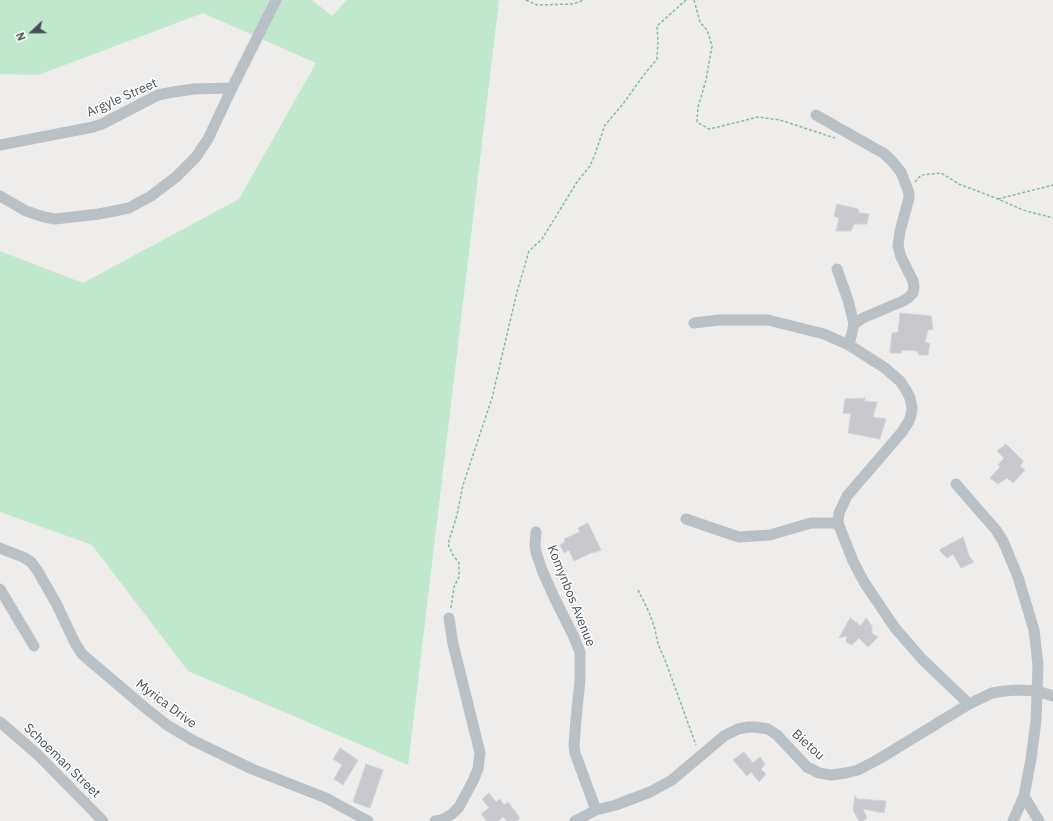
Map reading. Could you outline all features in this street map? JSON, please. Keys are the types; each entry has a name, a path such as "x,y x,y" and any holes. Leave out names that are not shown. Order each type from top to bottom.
{"street":[{"path":"0,196 26,211 56,219 100,214 129,208 151,196 176,177 196,157 208,139 276,0"},
{"name":"Argyle Street","path":"0,145 93,127 158,96 173,92 194,89 232,88"},
{"path":"816,114 890,159 901,172 908,189 909,198 900,231 898,246 901,257 913,281 913,293 903,301 863,318 854,324"},
{"path":"837,269 848,300 854,324 849,345"},
{"path":"694,323 719,320 768,320 824,334 849,345 885,368 900,381 910,398 912,408 909,422 847,496 839,513 838,524 853,561 864,582 895,628 922,659 969,704"},
{"path":"956,484 996,530 1003,541 1018,577 1034,630 1038,665 1036,720 1024,796 1013,821"},
{"path":"686,518 739,537 770,535 811,523 838,524"},
{"name":"Komynbos Avenue","path":"536,532 536,552 542,570 580,652 581,666 574,746 575,753 596,810"},
{"name":"Myrica Drive","path":"0,548 23,557 31,562 56,603 75,643 82,654 167,725 192,740 252,769 326,798 368,821"},
{"path":"0,588 34,646"},
{"path":"435,821 442,820 452,814 459,807 478,769 480,752 455,651 449,618"},
{"name":"Bietou","path":"575,821 596,810 616,805 650,792 672,780 724,736 738,729 755,727 768,729 777,735 807,767 819,773 846,773 858,770 880,759 969,704 992,693 1018,690 1037,691 1053,696"},
{"name":"Schoeman Street","path":"0,722 38,755 103,821"},
{"path":"1024,796 1039,821"}],"path":[{"path":"526,0 537,5 574,4 584,0"},
{"path":"449,618 454,587 459,577 459,564 448,544 457,515 463,485 492,398 528,252 542,239 577,182 590,166 605,125 623,104 642,76 657,58 657,26 686,0"},
{"path":"694,0 700,22 707,30 712,46 706,80 698,107 697,122 709,128 758,116 780,120 840,140"},
{"path":"908,189 921,175 941,173 959,184 1023,210 1053,218"},
{"path":"998,199 1053,185"},
{"path":"638,590 649,612 658,644 700,756"}],"green space":[{"path":"0,0 312,0 332,16 347,0 499,0 408,765 188,671 92,545 0,512 0,251 83,283 239,199 316,63 203,13 38,75 0,74"}],"building":[{"path":"837,204 858,209 859,213 869,214 867,224 854,224 851,231 836,231 839,218 834,216"},
{"path":"900,313 931,316 933,329 928,330 925,342 930,344 928,355 919,355 917,351 902,350 901,353 890,353 892,333 898,332"},
{"path":"865,398 864,401 877,402 873,417 886,419 880,439 848,433 851,414 843,413 845,399"},
{"path":"1006,444 1023,461 1020,466 1025,470 1013,483 1007,478 998,484 990,478 1000,467 998,465 1004,458 997,451"},
{"path":"588,523 601,550 574,561 569,550 564,553 560,545 565,542 564,539 580,532 578,528"},
{"path":"963,537 969,556 974,562 961,568 953,554 947,558 939,550"},
{"path":"850,618 861,626 866,618 872,626 872,633 878,637 868,647 859,638 852,645 846,642 847,636 839,638"},
{"path":"340,748 358,760 343,785 334,779 342,765 333,759"},
{"path":"744,752 753,763 760,757 765,764 761,769 766,774 759,782 751,772 747,776 733,760"},
{"path":"366,764 383,770 370,808 353,802"},
{"path":"489,793 496,802 500,799 504,805 508,802 520,818 516,821 507,821 503,817 498,821 487,821 481,814 489,808 482,799"},
{"path":"855,796 857,799 886,801 884,813 863,809 867,818 863,821 859,821 853,810"}]}
